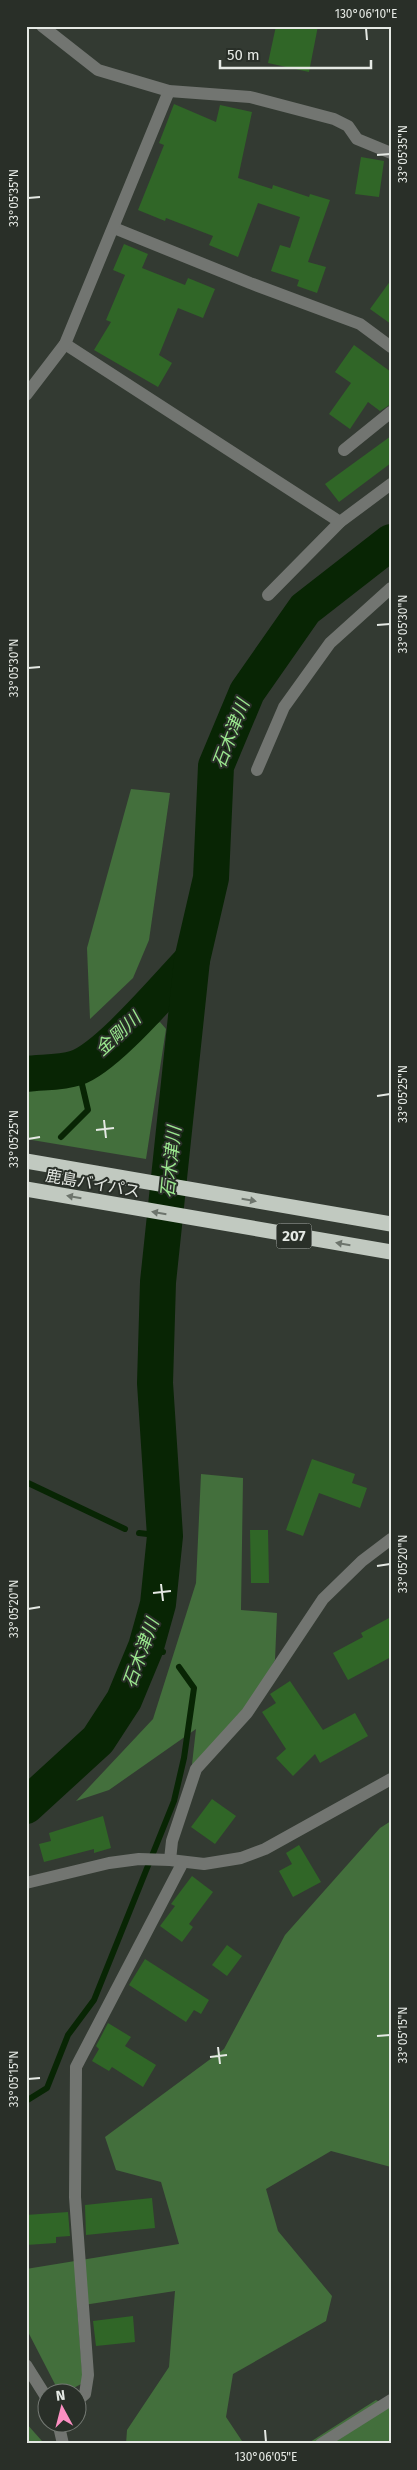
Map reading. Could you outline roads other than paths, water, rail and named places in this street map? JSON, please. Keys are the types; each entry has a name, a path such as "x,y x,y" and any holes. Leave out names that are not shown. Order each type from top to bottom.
{"highway":[{"name":"鹿島バイパス","path":"26,1161 391,1224"},
{"name":"鹿島バイパス","path":"26,1189 391,1252"}],"street":[{"path":"42,26 98,70 169,91 250,97 334,119 348,126 358,139 391,153"},
{"path":"26,395 65,344 169,91"},
{"path":"114,228 250,283 360,324 391,347"},
{"path":"65,344 340,522"},
{"path":"344,450 391,412"},
{"path":"268,595 340,522 391,484"},
{"path":"257,770 284,708 330,643 391,588"},
{"path":"87,2382 88,2375 75,2197 76,2068 171,1860 172,1841 196,1769 247,1713 323,1599 362,1561 391,1539"},
{"path":"26,1883 108,1863 139,1859 204,1864 241,1858 265,1848 391,1780"},
{"path":"26,2365 38,2384"},
{"path":"321,2444 391,2400"}],"waterway":[{"name":"石木津川","path":"26,1806 98,1740 124,1700 146,1647 158,1604 165,1536 155,1383 158,1282 192,960 211,878 216,766 247,692 305,609 391,542"},
{"name":"金剛川","path":"26,1074 70,1070 89,1062 120,1036 192,960"},
{"path":"61,1137 88,1110 81,1080 74,1069"},
{"path":"26,1482 125,1529"},
{"path":"139,1533 165,1536"},
{"path":"146,1647 163,1652"},
{"path":"26,2101 47,2088 68,2035 94,2000 174,1801 184,1758 194,1688 179,1667"}]}
